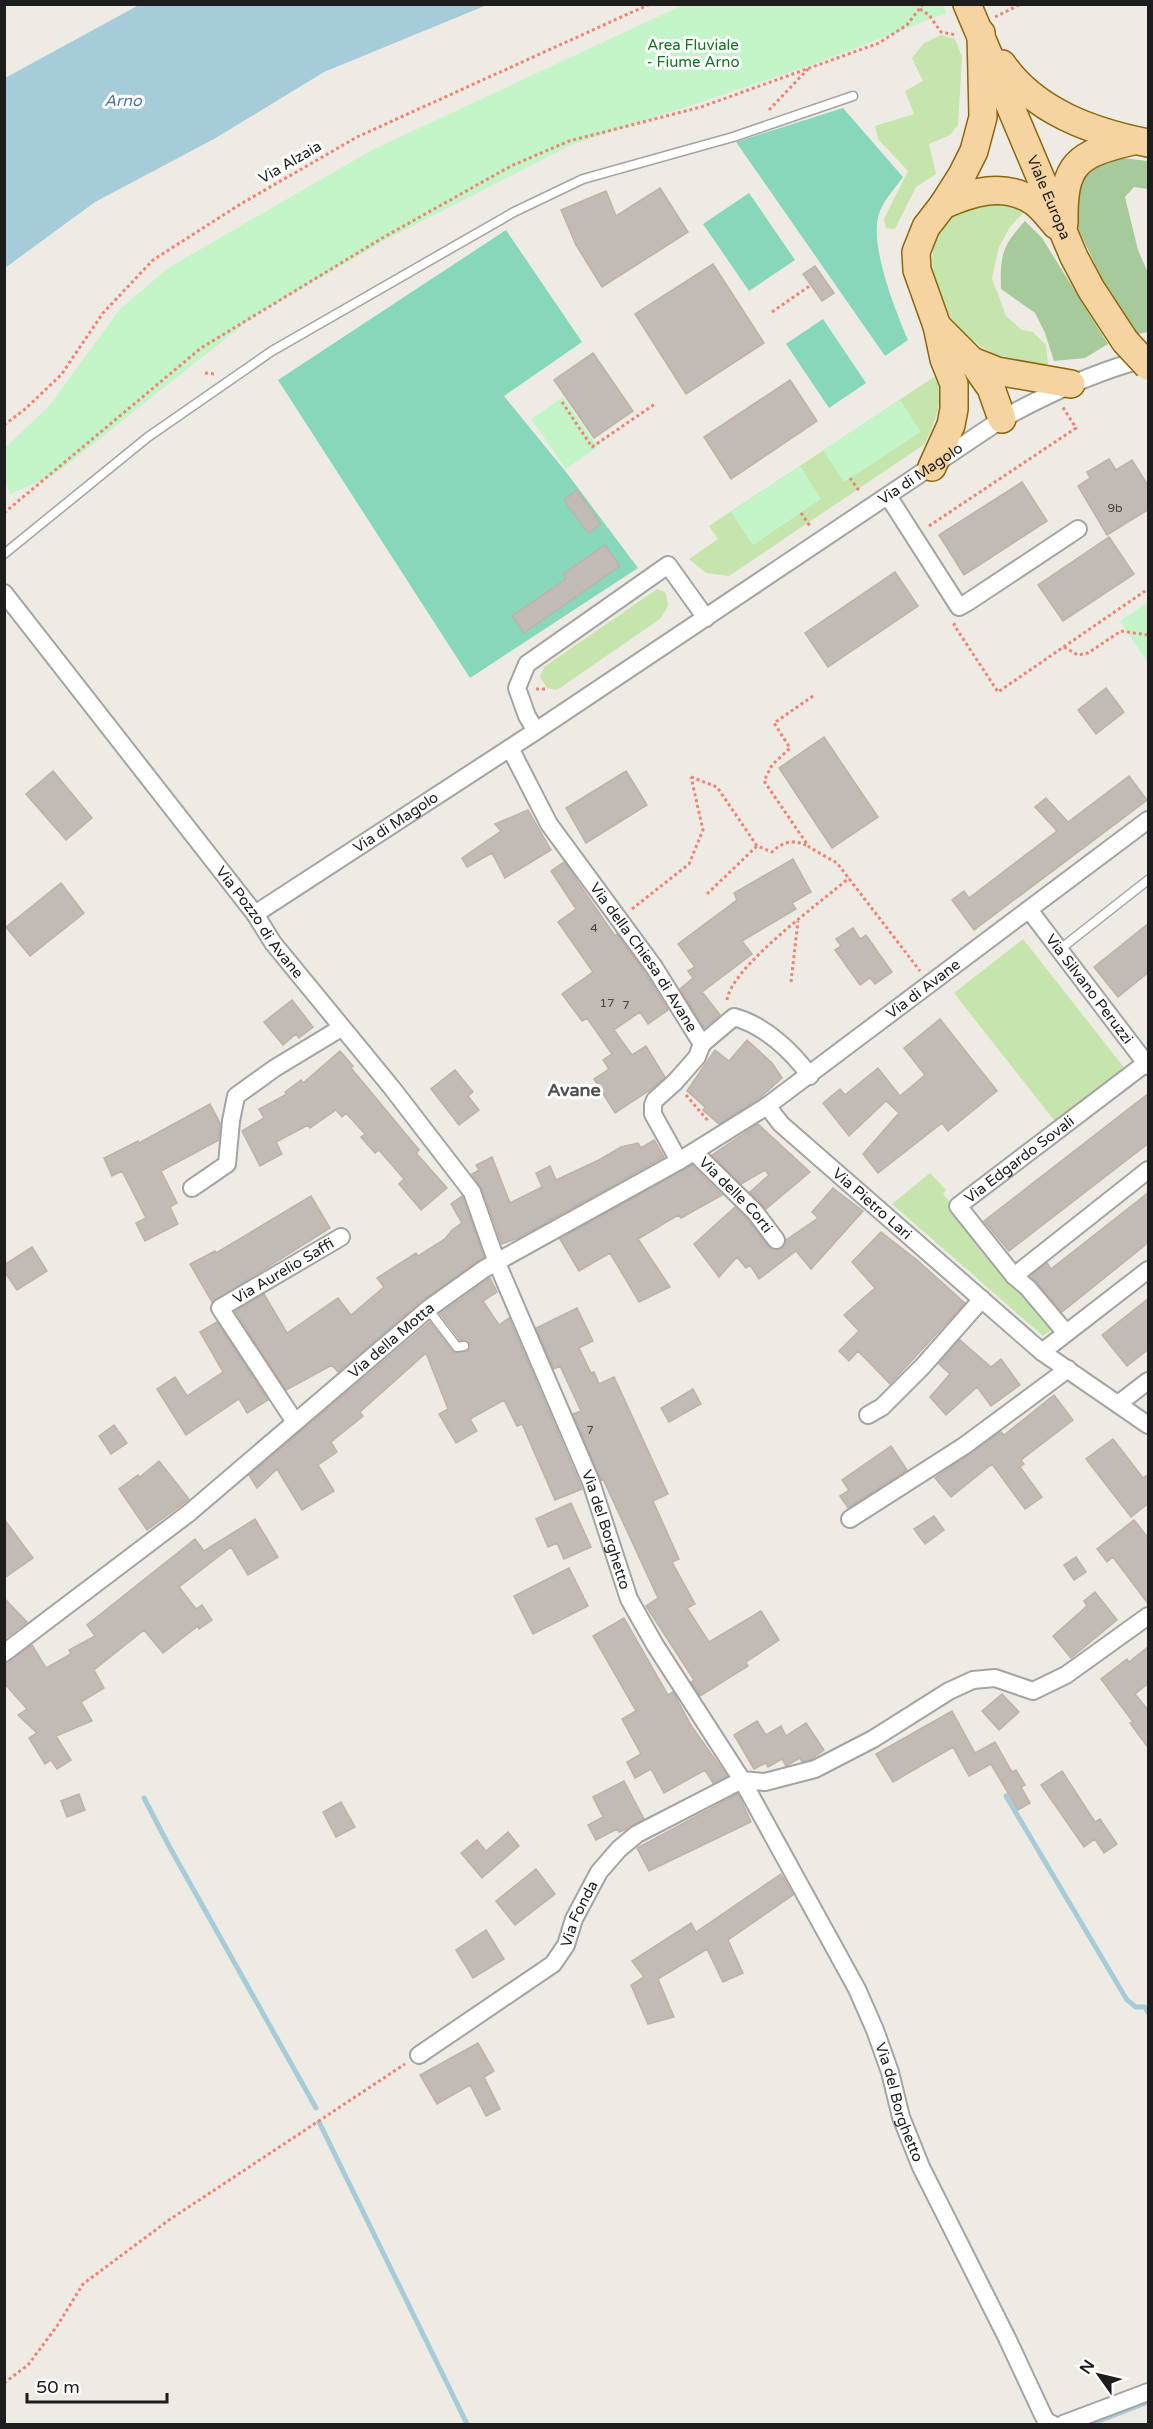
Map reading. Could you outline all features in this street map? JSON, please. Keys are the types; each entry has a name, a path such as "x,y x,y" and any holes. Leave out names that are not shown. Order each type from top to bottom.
{"main road":[{"path":"976,22 1015,83 1053,111 1089,127 1142,142"},
{"path":"932,467 951,425 954,409 954,384 944,359 937,326 927,303 915,262 918,244 926,227 943,206 969,163 983,117 976,22"},
{"name":"Viale Europa","path":"976,22 1064,233 1091,289 1125,341 1149,366"},
{"path":"1064,233 1063,193 1076,166 1097,150 1142,142"},
{"path":"943,206 963,196 983,190 1009,192 1034,201 1064,233"},
{"path":"937,326 972,361 991,388 1002,419"},
{"path":"972,361 997,371 1062,388"},
{"path":"954,384 972,401 1002,419"}],"street":[{"name":"Via di Magolo","path":"255,914 536,731 1002,419 1062,388 1117,366 1149,358"},
{"path":"888,496 959,606 1078,529"},
{"path":"536,731 527,716 517,688 527,664 668,565 706,618"},
{"name":"Via Pozzo di Avane","path":"4,593 255,914 273,943 392,1088 472,1192 497,1263"},
{"name":"Via della Chiesa di Avane","path":"510,748 549,824 654,967 702,1044 697,1058 675,1083 655,1100 653,1105 653,1114 679,1161"},
{"name":"Via di Avane","path":"810,1076 1149,820"},
{"name":"Via Silvano Peruzzi","path":"1030,910 1147,1065"},
{"path":"702,1044 734,1017 746,1020 760,1028 797,1058 810,1076"},
{"path":"192,1188 227,1164 231,1121 237,1096 274,1068 341,1028"},
{"name":"Via Edgardo Sovali","path":"1014,1276 958,1206 1147,1065"},
{"name":"Via della Motta","path":"4,1653 189,1513 428,1309 497,1263 694,1152 810,1076"},
{"name":"Via Pietro Lari","path":"767,1106 781,1124 1042,1352 1149,1425"},
{"name":"Via delle Corti","path":"694,1152 755,1212 776,1240"},
{"path":"1066,1333 1028,1288 1014,1276 1149,1170"},
{"name":"Via Aurelio Saffi","path":"295,1422 220,1308 341,1237"},
{"name":"Via del Borghetto","path":"497,1263 591,1482 629,1599 655,1645 742,1780 857,1989 875,2030 890,2072 901,2117 921,2167 1046,2421 1052,2424"},
{"path":"1042,1352 1149,1270"},
{"path":"868,1415 882,1407 923,1366 982,1299"},
{"path":"850,1520 964,1446 1068,1369"},
{"path":"1118,1404 1149,1381"},
{"path":"742,1780 765,1782 815,1768 873,1739 950,1691 974,1680 995,1678 1033,1691 1066,1675 1149,1616"},
{"name":"Via Fonda","path":"419,2055 553,1964 566,1945 585,1894 598,1872 619,1849 637,1834 742,1780"},
{"path":"1062,2424 1149,2392"}],"lane":[{"path":"4,554 148,437 272,351 514,212 583,179 749,131 853,96"},
{"path":"1059,950 1149,880"},
{"path":"428,1309 457,1347 464,1346"}],"path":[{"name":"Via Alzaia","path":"4,425 24,410 61,375 103,313 153,260 239,205 357,137 650,4"},
{"path":"4,513 201,348 384,237 511,166 569,141 701,107 879,42 907,25 923,4"},
{"path":"920,9 929,15 940,32 976,22 1021,4"},
{"path":"749,131 809,68"},
{"path":"772,312 811,285"},
{"path":"914,536 1076,428 1062,388"},
{"path":"562,402 592,447 655,404"},
{"path":"850,478 860,492"},
{"path":"801,513 810,525"},
{"path":"959,606 954,625 998,692 1149,589"},
{"path":"1064,646 1078,655 1088,653 1121,631 1149,635"},
{"path":"809,847 764,781 772,765 790,748 774,723 813,696"},
{"path":"618,919 656,892 689,864 703,830 691,777 717,788 757,846 772,852 781,843 797,840 837,863 930,984"},
{"path":"707,894 757,846"},
{"path":"734,1017 727,1005 729,990 747,965 849,878"},
{"path":"791,982 798,921"},
{"path":"675,1083 720,1136"},
{"path":"4,2383 28,2365 57,2326 83,2284 169,2220 419,2055"}],"green space":[{"name":"Area Fluviale - Fiume Arno","path":"943,4 946,13 809,66 571,145 387,239 254,316 54,475 10,494 5,481 5,448 50,405 119,310 168,268 372,150 683,5"},
{"path":"941,35 955,39 962,57 958,125 950,135 929,144 936,174 916,187 895,229 886,228 884,219 908,171 878,139 875,126 914,114 905,91 923,81 912,58 924,43"},
{"path":"843,108 903,177 880,211 877,240 885,276 908,340 885,356 736,142"},
{"path":"1114,157 1148,161 1148,189 1134,187 1125,197 1138,250 1148,273 1148,332 1137,334 1104,283 1074,220 1075,189 1089,166"},
{"path":"749,193 795,260 749,291 703,224"},
{"path":"1002,201 1024,212 1010,227 999,247 992,278 1006,316 1022,330 1033,332 1046,345 1048,364 1016,363 979,345 962,331 949,315 935,283 932,267 933,252 937,237 945,224 957,213 974,204"},
{"path":"1025,221 1042,238 1108,344 1085,358 1054,361 1045,333 1035,313 1001,289 1004,252 1011,237"},
{"path":"506,230 582,342 504,396 566,472 638,568 470,678 278,380"},
{"path":"823,319 866,383 829,408 786,344"},
{"path":"937,375 939,403 925,444 729,576 706,573 689,559 718,539 709,526"},
{"path":"563,397 598,447 566,469 531,419"},
{"path":"900,400 921,432 844,482 823,450"},
{"path":"800,466 821,499 753,545 731,512"},
{"path":"657,589 666,593 668,606 660,619 557,690 547,688 540,677 544,667"},
{"path":"1148,602 1148,663 1120,621"},
{"path":"1023,939 1126,1070 1057,1124 954,993"},
{"path":"930,1173 946,1190 943,1194 1054,1328 1043,1336 892,1204"}],"water":[{"name":"Arno","path":"139,5 487,5 324,72 214,139 95,202 5,268 5,78"}],"building":[{"path":"660,188 688,232 602,287 576,245 561,210 606,191 616,216"},
{"path":"713,264 764,343 686,394 635,314"},
{"path":"815,266 834,293 822,301 803,274"},
{"path":"593,353 633,411 594,438 554,380"},
{"path":"790,380 817,421 731,479 704,437"},
{"path":"1109,459 1116,470 1132,460 1149,487 1149,509 1107,535 1078,486 1090,478 1087,472"},
{"path":"1022,482 1047,521 964,575 939,535"},
{"path":"577,490 601,524 588,533 564,500"},
{"path":"1109,537 1134,574 1063,621 1038,585"},
{"path":"605,545 620,566 524,633 512,616 566,579 563,574"},
{"path":"895,572 918,606 828,667 805,633"},
{"path":"1106,688 1124,712 1096,734 1078,710"},
{"path":"824,737 878,817 832,848 779,768"},
{"path":"53,771 92,818 66,840 26,794"},
{"path":"626,771 647,805 586,843 566,808"},
{"path":"1129,776 1147,800 974,930 952,900 964,891 969,898 1057,831 1035,807 1046,798 1068,822"},
{"path":"528,810 551,850 505,878 492,853 467,867 462,858 501,831 495,824"},
{"path":"793,859 811,892 792,903 796,909 742,941 752,954 702,992 720,1015 704,1028 680,989 693,978 688,971 695,967 678,944 737,900 734,893"},
{"path":"564,862 615,936 617,934 645,973 668,1010 648,1024 640,1012 614,1030 632,1055 646,1046 665,1077 615,1113 594,1079 609,1069 603,1060 612,1054 587,1018 582,1021 562,994 593,972 558,922 576,909 551,871"},
{"path":"61,883 84,913 30,956 6,927"},
{"path":"1149,923 1149,972 1118,997 1094,967"},
{"path":"853,928 860,939 866,935 892,972 875,984 870,978 860,985 835,950 841,946 836,939"},
{"path":"292,1000 313,1027 299,1038 296,1034 283,1045 264,1022"},
{"path":"940,1019 997,1091 948,1131 942,1123 878,1173 863,1154 899,1113 886,1101 849,1136 823,1103 840,1089 845,1095 878,1068 900,1096 925,1075 904,1048"},
{"path":"747,1040 772,1063 782,1078 761,1097 719,1124 687,1091 715,1050 729,1061"},
{"path":"340,1051 353,1066 351,1068 419,1150 416,1153 447,1188 421,1210 399,1184 404,1179 379,1150 375,1153 361,1137 365,1134 346,1113 342,1117 336,1110 310,1128 308,1125 276,1142 282,1154 260,1166 242,1131 264,1118 259,1109 287,1094 285,1092 301,1080 303,1083"},
{"path":"455,1070 473,1092 468,1096 479,1110 459,1125 431,1089"},
{"path":"1149,1093 1149,1143 1009,1251 984,1221"},
{"path":"210,1104 220,1123 219,1140 161,1171 177,1203 170,1207 178,1224 145,1241 136,1223 146,1218 122,1171 112,1176 104,1158 138,1141 139,1143"},
{"path":"758,1124 810,1172 766,1209 750,1192 769,1175 765,1170 741,1184 712,1155"},
{"path":"654,1140 664,1157 518,1238 502,1244 482,1189 472,1174 479,1170 476,1165 492,1157 510,1203 542,1187 536,1173 550,1166 556,1180 621,1147 638,1143 641,1148"},
{"path":"692,1165 722,1195 681,1218 678,1215 638,1239 670,1287 639,1302 610,1253 579,1271 560,1239"},
{"path":"833,1188 863,1211 811,1269 796,1251 759,1279 750,1265 746,1268 737,1257 719,1277 694,1244 735,1207 768,1246 778,1250 783,1248 786,1240 818,1218 812,1212"},
{"path":"1149,1192 1149,1242 1062,1312 1031,1276 1047,1263 1051,1269"},
{"path":"311,1196 330,1228 212,1302 190,1264 215,1251 216,1253"},
{"path":"462,1196 484,1257 421,1301 338,1372 332,1365 286,1390 235,1311 264,1294 287,1333 338,1298 351,1315 384,1287 377,1278 416,1253 418,1256 445,1239 462,1223 451,1204"},
{"path":"881,1232 917,1260 965,1303 890,1384 858,1351 849,1361 839,1351 859,1331 844,1315 875,1288 852,1262"},
{"path":"32,1247 47,1271 17,1290 4,1271 4,1265"},
{"path":"490,1278 497,1292 483,1301 499,1325 509,1318 582,1489 555,1500 522,1424 517,1426 504,1400 470,1419 477,1431 456,1443 439,1414 448,1409 426,1353 360,1412 363,1416 331,1442 337,1452 318,1465 334,1491 302,1510 277,1469 257,1488 249,1475 430,1322 454,1353 468,1351 469,1343 460,1340 440,1314"},
{"path":"1149,1298 1149,1349 1127,1366 1102,1335"},
{"path":"577,1308 593,1341 579,1348 591,1373 594,1372 599,1384 614,1377 668,1494 653,1501 679,1559 672,1562 695,1604 687,1608 709,1642 761,1611 779,1640 746,1662 748,1666 700,1696 691,1682 694,1680 646,1606 658,1598 603,1479 601,1480 573,1414 581,1411 560,1366 554,1369 536,1328"},
{"path":"217,1322 268,1400 247,1413 239,1399 186,1435 157,1389 175,1377 187,1396 223,1372 200,1332"},
{"path":"960,1340 991,1367 1001,1359 1020,1385 991,1406 977,1387 946,1415 930,1397 950,1374 939,1364"},
{"path":"693,1389 701,1404 669,1422 661,1408"},
{"path":"1054,1395 1073,1420 1021,1460 1024,1464 1020,1467 1042,1497 1025,1509 992,1464 951,1497 935,1478 1001,1432 1004,1435"},
{"path":"114,1425 127,1443 111,1454 99,1436"},
{"path":"1113,1439 1143,1478 1149,1474 1149,1503 1131,1517 1086,1459"},
{"path":"891,1446 907,1470 848,1508 840,1496 849,1490 842,1480"},
{"path":"159,1461 189,1499 147,1530 119,1489 138,1475 140,1477"},
{"path":"571,1503 591,1547 564,1559 557,1543 548,1547 536,1519"},
{"path":"934,1516 944,1530 925,1544 914,1529"},
{"path":"4,1519 33,1558 4,1578"},
{"path":"255,1519 278,1557 248,1575 231,1547 179,1587 196,1609 202,1605 212,1620 199,1629 198,1626 163,1653 144,1630 94,1670 104,1688 81,1702 92,1721 56,1736 71,1760 57,1769 51,1760 45,1764 29,1738 37,1733 18,1715 27,1709 4,1683 4,1663 32,1645 46,1668 71,1654 69,1650 95,1636 87,1625 195,1539 204,1551"},
{"path":"1134,1520 1149,1539 1149,1605 1113,1557 1107,1562 1097,1549"},
{"path":"1076,1557 1086,1572 1074,1580 1064,1565"},
{"path":"569,1568 588,1606 533,1634 514,1596"},
{"path":"1095,1592 1117,1620 1071,1658 1053,1636 1087,1606 1084,1601"},
{"path":"4,1598 27,1622 4,1639"},
{"path":"624,1618 668,1695 673,1692 692,1727 727,1776 713,1783 705,1770 664,1793 651,1769 635,1778 627,1762 641,1754 622,1719 636,1711 593,1636"},
{"path":"1149,1646 1149,1683 1135,1694 1149,1711 1149,1749 1130,1723 1133,1722 1101,1679 1127,1659 1129,1662"},
{"path":"1002,1694 1019,1712 999,1730 982,1711"},
{"path":"952,1711 975,1753 995,1742 1012,1772 1016,1770 1025,1785 1021,1787 1030,1803 1018,1810 991,1764 969,1776 953,1747 893,1782 876,1754"},
{"path":"757,1721 766,1735 781,1726 786,1736 806,1723 824,1750 810,1760 802,1762 800,1758 786,1766 782,1759 768,1767 766,1763 754,1769 734,1735"},
{"path":"1062,1771 1095,1822 1100,1819 1117,1844 1104,1853 1095,1839 1084,1847 1041,1785"},
{"path":"624,1781 644,1819 627,1829 619,1832 617,1829 596,1840 588,1825 603,1817 593,1797"},
{"path":"79,1794 85,1810 67,1817 61,1801"},
{"path":"738,1794 751,1822 649,1871 637,1848"},
{"path":"341,1802 355,1827 336,1837 323,1812"},
{"path":"508,1832 519,1846 482,1878 461,1853 477,1840 486,1851"},
{"path":"536,1869 555,1894 515,1925 496,1901"},
{"path":"781,1874 793,1895 728,1940 743,1973 723,1982 707,1949 658,1979 674,2017 648,2024 631,1985 644,1977 632,1961 691,1923 696,1932"},
{"path":"486,1930 504,1959 473,1978 456,1950"},
{"path":"478,2043 494,2071 484,2077 500,2109 486,2116 470,2085 437,2104 420,2075"}],"waterway":[{"path":"1006,1796 1127,2000 1136,2007 1145,2007 1148,2013"},
{"path":"144,1798 316,2108"},
{"path":"319,2122 467,2424"},
{"path":"1091,2424 1148,2402"}],"district":[{"name":"Avane","path":"574,1090"}]}
